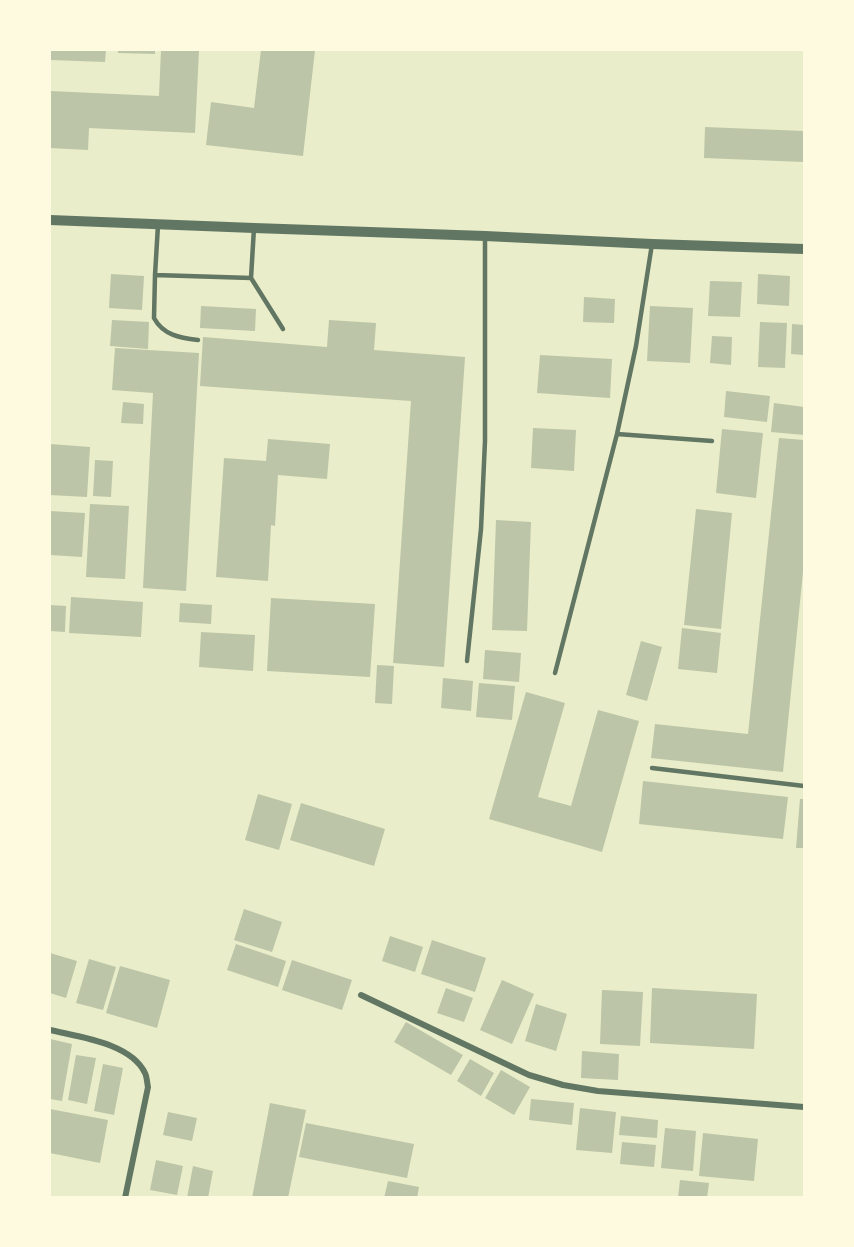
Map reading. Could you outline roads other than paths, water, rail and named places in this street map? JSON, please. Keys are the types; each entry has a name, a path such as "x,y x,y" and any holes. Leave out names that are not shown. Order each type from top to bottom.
{"street":[{"path":"50,220 804,249"},
{"path":"362,994 529,1075 563,1085 598,1091 804,1107"},
{"path":"50,1030 111,1045 139,1064 146,1074 148,1087 125,1197"}],"lane":[{"path":"158,225 154,318 164,331 174,336 198,340"},
{"path":"254,228 251,278 283,329"},
{"path":"467,661 481,529 485,441 485,236"},
{"path":"555,673 618,434 636,346 652,244"},
{"path":"155,275 251,278"},
{"path":"618,434 712,441"},
{"path":"652,768 804,786"}]}
